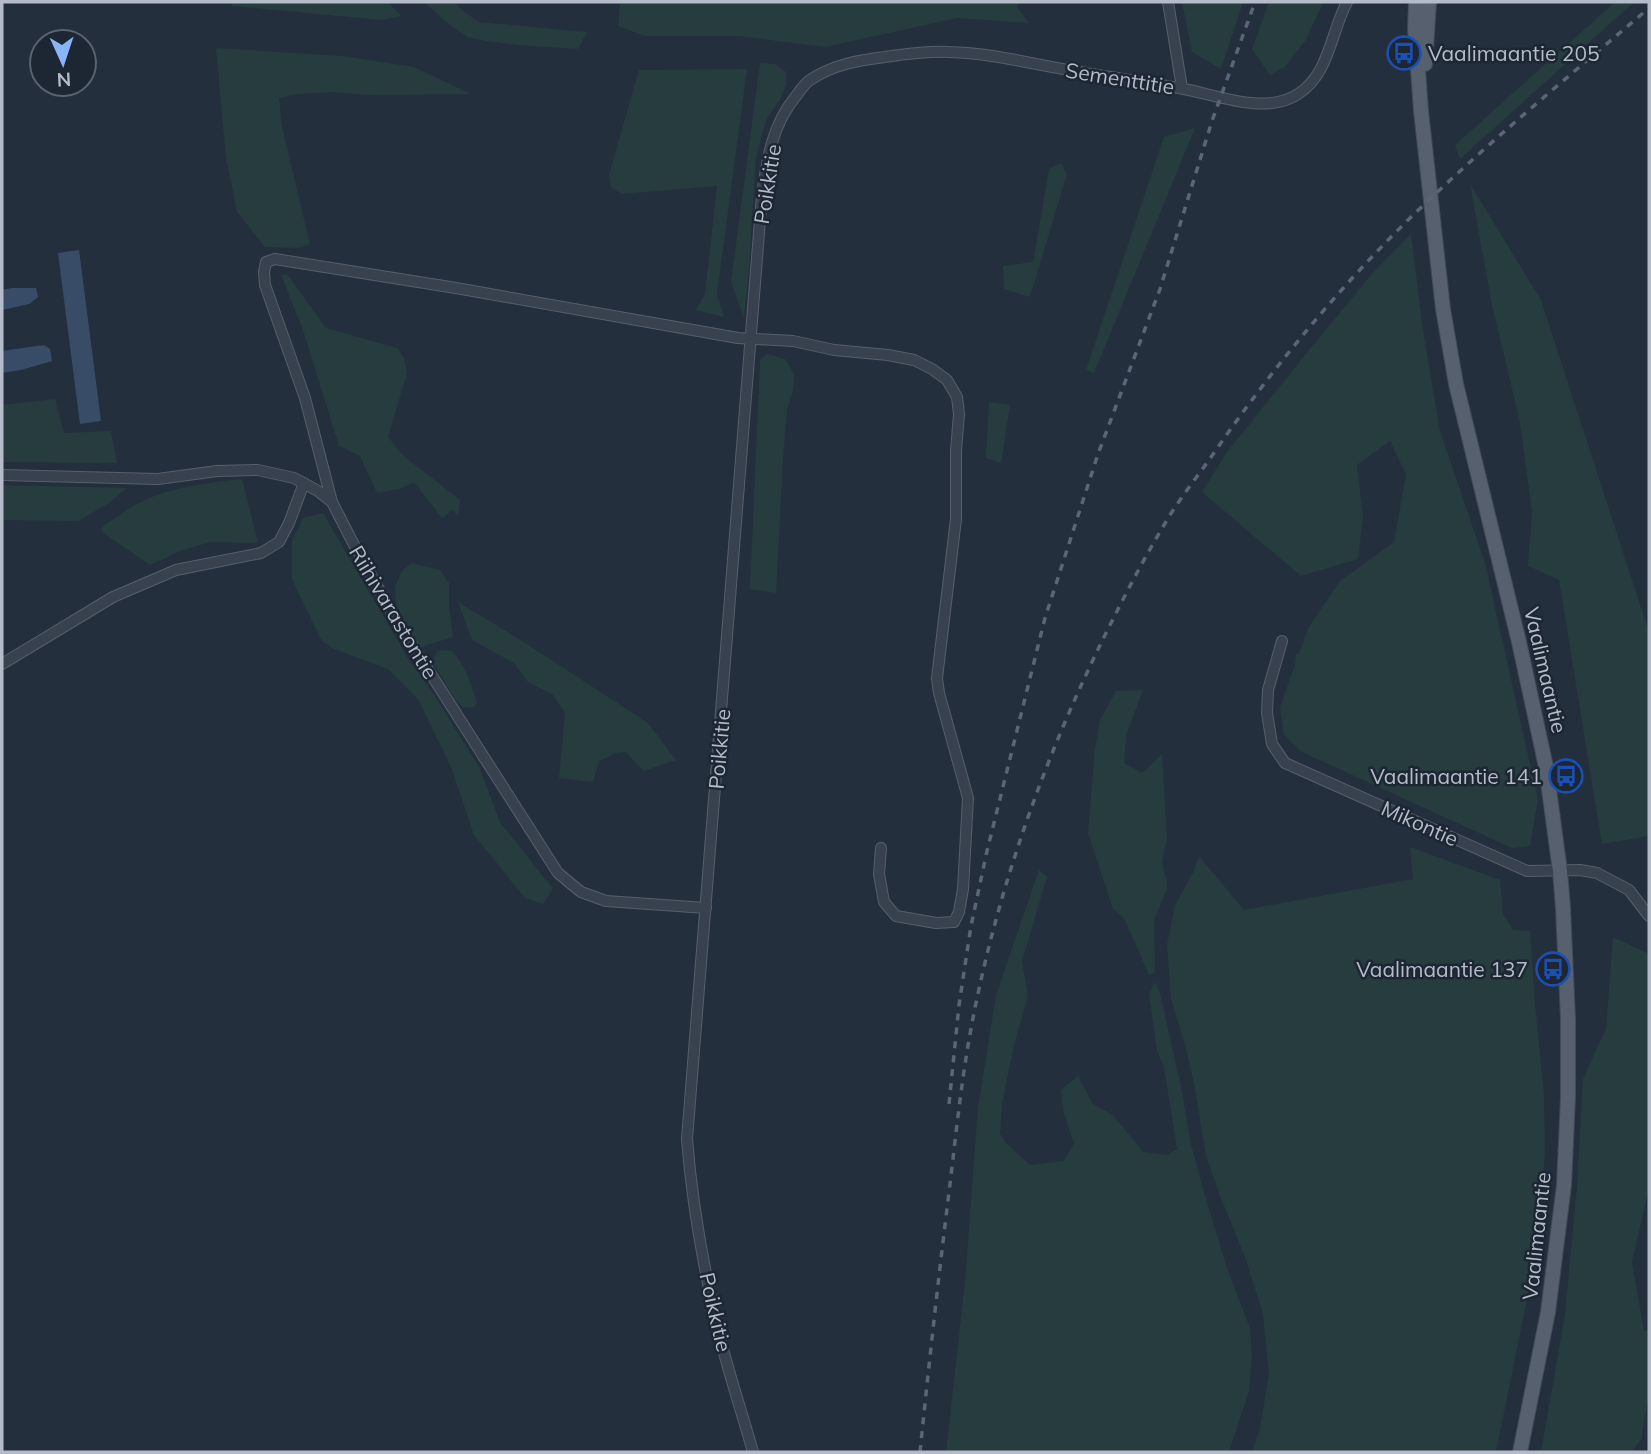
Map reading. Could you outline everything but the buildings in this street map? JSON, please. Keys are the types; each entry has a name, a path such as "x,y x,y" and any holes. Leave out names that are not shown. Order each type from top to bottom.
{"main road":[{"name":"Vaalimaantie","path":"1416,2 1415,29 1421,111 1443,309 1456,384 1519,642 1546,767 1565,930 1568,1097 1563,1185 1548,1312 1520,1452"},
{"name":"Vaalimaantie","path":"1421,111 1430,2"}],"street":[{"path":"1168,2 1182,88"},
{"name":"Sementtitie","path":"835,66 872,58 947,52 1001,57 1182,88 1237,101 1282,102 1298,95 1312,83 1322,67 1346,2"},
{"name":"Poikkitie","path":"753,1452 720,1336 691,1185 687,1139 762,195 769,148 786,108 808,82 835,66"},
{"path":"332,502 304,398 265,285 264,272 267,262 275,259 750,340 793,341 834,350 888,355 914,360 932,369 947,380 957,397 959,414 956,519 937,678 968,798 963,890 959,912 954,922 936,923 896,916 884,902 879,874 881,848"},
{"name":"Riihivarastontie","path":"2,475 158,479 217,471 258,470 294,478 318,491 332,502 395,618 558,873 581,892 606,901 706,908"},
{"path":"2,664 113,597 176,570 261,553 270,548 279,542 289,523 304,483"},
{"name":"Mikontie","path":"1282,641 1268,690 1267,713 1272,744 1285,763 1527,871 1580,870 1597,873 1629,890 1649,916"}],"green space":[{"path":"232,2 388,2 401,16 382,20 232,6"},
{"path":"424,2 455,2 479,22 587,32 578,49 486,41 468,37"},
{"path":"620,2 1019,2 1017,7 1029,23 957,18 825,47 738,36 645,36 618,26"},
{"path":"1182,2 1243,2 1221,69 1192,52"},
{"path":"1269,2 1323,2 1306,40 1285,67 1270,75 1252,49"},
{"path":"1615,2 1634,2 1460,159 1455,145"},
{"path":"216,48 342,56 414,67 471,94 369,95 333,92 279,98 282,127 310,244 298,248 265,247 237,212 226,158"},
{"path":"760,63 775,64 786,72 786,85 780,100 767,118 756,157 744,318 731,282"},
{"path":"747,69 717,294 724,317 696,310 705,294 717,186 622,194 611,187 609,175 639,70"},
{"path":"1195,128 1094,373 1086,370 1164,137"},
{"path":"1061,163 1067,174 1030,297 1004,289 1003,266 1033,262 1049,169"},
{"path":"1470,184 1541,300 1649,632 1649,836 1602,844 1559,580 1528,566 1532,512 1520,422 1492,305"},
{"path":"1411,234 1423,331 1440,431 1485,563 1538,800 1530,846 1512,848 1302,752 1284,735 1280,707 1295,665 1296,654 1299,654 1308,628 1340,581 1394,542 1406,474 1390,441 1357,465 1363,517 1358,559 1301,576 1202,492 1227,452 1305,355 1370,276"},
{"path":"287,274 326,328 397,348 404,358 407,373 388,437 405,457 460,500 458,515 452,510 442,518 414,482 400,489 377,493 360,456 339,446 303,330 281,275"},
{"path":"767,354 785,359 794,375 787,410 776,593 750,589 760,360"},
{"path":"55,399 64,433 111,431 117,463 2,462 2,405"},
{"path":"989,402 1010,405 1001,463 986,458"},
{"path":"242,479 258,543 210,542 180,551 150,565 102,532 102,527 126,510 160,494"},
{"path":"2,485 127,488 109,503 78,521 2,520"},
{"path":"323,513 409,660 479,767 500,822 553,889 543,904 525,898 474,835 451,767 418,699 388,669 334,649 322,641 292,580 292,541 303,518"},
{"path":"411,563 440,570 449,583 453,637 421,647 397,614 395,587 402,571"},
{"path":"458,602 648,723 676,760 643,771 626,752 616,753 599,761 593,782 559,778 565,713 553,695 528,682 514,663 472,640"},
{"path":"452,651 464,669 477,703 473,708 463,707 456,701 432,661 437,652"},
{"path":"1143,690 1126,736 1124,763 1142,773 1162,754 1167,838 1162,862 1167,889 1154,920 1155,973 1149,975 1124,918 1113,909 1088,833 1100,720 1116,691"},
{"path":"1410,847 1500,880 1503,914 1513,930 1530,931 1544,1094 1545,1153 1536,1255 1496,1452 1252,1452 1260,1428 1269,1374 1263,1314 1245,1257 1206,1156 1195,1088 1171,999 1167,945 1175,905 1194,871 1199,856 1244,910 1413,879"},
{"path":"1039,870 1047,877 1022,961 1028,996 1002,1103 1000,1134 1030,1165 1064,1161 1074,1144 1063,1110 1061,1090 1078,1076 1093,1104 1113,1115 1143,1152 1168,1155 1177,1149 1164,1067 1157,1051 1149,994 1155,982 1160,993 1191,1144 1205,1196 1227,1268 1250,1328 1252,1355 1249,1391 1229,1452 946,1452 965,1282 978,1108 996,995"},
{"path":"1613,937 1649,954 1649,1188 1632,1262 1644,1331 1649,1331 1649,1392 1641,1440 1631,1452 1541,1452 1565,1314 1577,1187 1583,1079 1606,1029"}],"water":[{"path":"79,250 101,421 80,424 58,253"},
{"path":"36,288 38,297 29,304 2,310 2,290"},
{"path":"44,345 50,349 52,361 2,373 2,351"}],"railway":[{"path":"949,1104 959,1005 971,926 1045,618 1098,454 1160,289 1212,121 1255,2"},
{"path":"920,1452 961,1096 986,958 1013,861 1047,765 1116,613 1179,501 1255,396 1328,305 1437,192 1649,8"}],"place":[{"name":"Vaalimaantie 205","path":"1404,53"},
{"name":"Vaalimaantie 141","path":"1566,776"},
{"name":"Vaalimaantie 137","path":"1553,969"}]}
